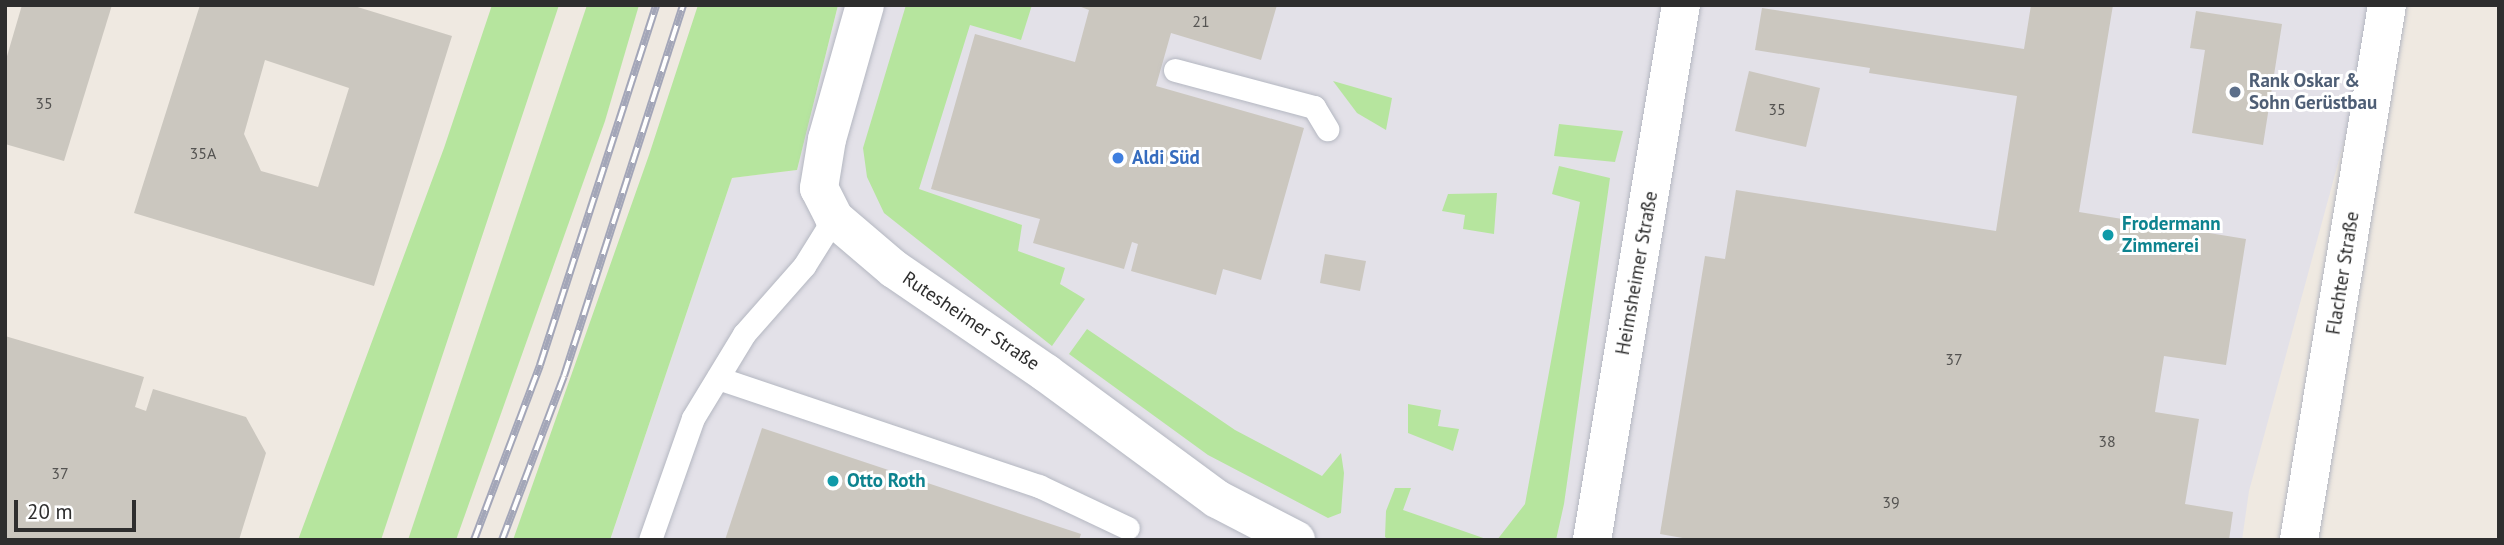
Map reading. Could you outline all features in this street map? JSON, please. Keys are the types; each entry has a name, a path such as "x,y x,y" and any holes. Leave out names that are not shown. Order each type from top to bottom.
{"street":[{"name":"Rutesheimer Straße","path":"865,5 827,139 819,188 834,218 894,268 1046,373 1217,499 1296,540"},
{"name":"Heimsheimer Straße","path":"1592,540 1681,5"},
{"name":"Flachter Straße","path":"2299,540 2387,5"}],"lane":[{"path":"1175,69 1314,107 1327,128"},
{"path":"650,540 693,418 744,334 804,266 834,218"},
{"path":"718,378 1039,486 1128,528"}],"shaded area":[{"path":"838,5 2381,5 2249,491 2242,540 610,540 732,178 797,170"}],"green space":[{"path":"492,5 559,5 381,540 298,540 444,148"},
{"path":"587,5 639,5 605,121 456,540 408,540"},
{"path":"698,5 838,5 797,170 732,178 610,540 513,540 649,155"},
{"path":"906,5 1032,5 1021,40 970,25 919,189 1022,225 1018,251 1065,268 1060,284 1085,299 1052,346 884,213 867,177 863,148"},
{"path":"1333,81 1392,98 1386,130 1357,113"},
{"path":"1559,124 1623,131 1615,162 1554,156"},
{"path":"1559,166 1610,178 1564,504 1556,540 1497,540 1525,504 1580,202 1552,194"},
{"path":"1497,193 1494,234 1463,229 1465,215 1442,211 1448,194"},
{"path":"1087,329 1235,430 1322,476 1341,453 1344,473 1341,513 1328,518 1208,455 1069,354"},
{"path":"1408,404 1441,410 1438,426 1459,429 1453,451 1408,433"},
{"path":"1395,488 1411,488 1403,510 1489,540 1389,540 1385,537 1386,511"}],"building":[{"path":"22,5 112,5 64,161 5,144 5,63"},
{"path":"200,5 351,5 452,36 374,286 134,213","holes":["265,60 349,88 318,187 261,171 244,134"]},
{"name":"Aldi Süd","path":"1076,5 1277,5 1261,60 1171,33 1156,86 1304,128 1261,280 1223,269 1216,295 1131,271 1138,244 1132,242 1124,269 1033,243 1040,219 931,189 975,34 1075,62 1089,10"},
{"path":"2031,5 2113,5 2079,212 2246,239 2226,365 2164,356 2155,412 2199,419 2185,504 2233,512 2229,540 1694,540 1660,534 1705,256 1725,259 1736,190 1996,231 2017,96 1869,73 1870,68 1755,50 1762,8 2024,49"},
{"name":"Rank Oskar & Sohn Gerüstbau","path":"2196,11 2282,24 2263,145 2192,133 2205,50 2190,48"},
{"path":"1749,71 1820,88 1806,147 1735,131"},
{"path":"1325,254 1366,261 1360,291 1320,283"},
{"path":"5,336 144,377 135,407 146,411 153,389 246,417 266,453 239,540 5,540"},
{"name":"Otto Roth","path":"762,428 1081,534 1079,540 725,540"}],"railway":[{"path":"474,540 540,365 656,5"},
{"path":"502,540 564,376 683,5"}],"place":[{"name":"Rank Oskar & Sohn Gerüstbau","path":"2235,92"},
{"name":"Aldi Süd","path":"1118,158"},
{"name":"Frodermann Zimmerei","path":"2108,235"},
{"name":"Otto Roth","path":"833,481"}]}
